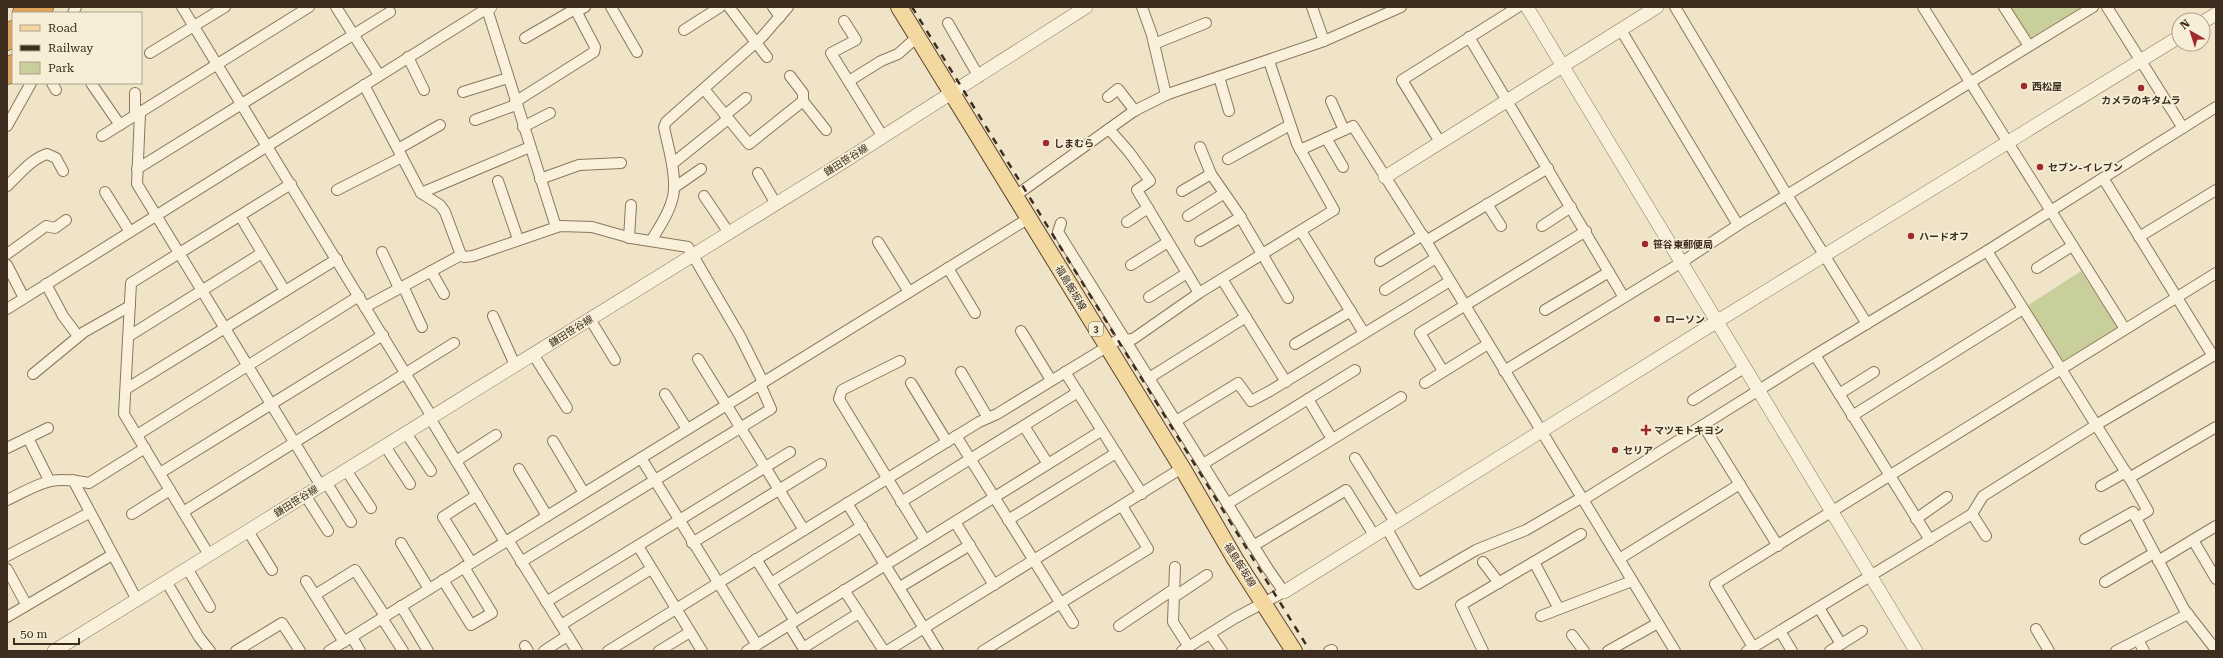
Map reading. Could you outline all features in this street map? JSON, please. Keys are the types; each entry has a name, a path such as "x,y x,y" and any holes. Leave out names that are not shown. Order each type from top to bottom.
{"highway":[{"path":"7,41 12,32"},
{"path":"7,75 12,66"}],"main road":[{"name":"福島飯坂線","path":"899,7 1294,651"}],"street":[{"path":"182,7 406,373 456,461 522,562 577,651"},
{"path":"150,53 225,7"},
{"path":"102,136 309,7"},
{"path":"336,7 379,75"},
{"path":"611,7 637,52"},
{"path":"684,30 720,7"},
{"path":"729,7 766,57"},
{"path":"773,7 780,17"},
{"path":"651,241 663,220 675,187 664,127 666,122 756,43 788,7"},
{"name":"鎌田笹谷線","path":"54,651 776,204 979,77 1086,7"},
{"path":"1142,7 1154,44 1166,95"},
{"path":"1312,7 1324,41"},
{"path":"1015,196 1135,111 1166,95 1324,41 1401,7"},
{"path":"1440,142 1402,80 1518,7"},
{"path":"1527,7 1916,651"},
{"path":"1385,177 1621,30 1642,11 1657,7"},
{"path":"1675,7 1787,195 1867,324"},
{"path":"1923,7 2008,142 2049,211 2125,330"},
{"path":"2004,7 2029,46"},
{"path":"1504,370 1623,296 1682,262 1738,225 2093,7"},
{"path":"2107,7 2183,128"},
{"path":"7,309 487,8 523,127 556,227"},
{"path":"475,120 516,103 594,52 595,47 578,9 525,38"},
{"path":"137,169 390,12"},
{"path":"844,21 856,40 831,53 883,137"},
{"path":"948,23 979,77"},
{"path":"1154,44 1206,23"},
{"path":"1621,30 1738,225"},
{"path":"849,81 881,61 898,54 918,37"},
{"path":"1469,37 1623,296"},
{"path":"1175,567 1173,622 1185,649 1263,602 1284,592 1716,322 2171,42"},
{"path":"408,57 424,90"},
{"path":"608,651 677,610 756,559 956,436 1118,340 1133,339 1199,293 1334,210 1300,150 1290,126 1268,61"},
{"path":"790,76 803,93 803,102 826,130"},
{"path":"1219,77 1229,111"},
{"path":"463,92 508,78"},
{"path":"7,126 30,84"},
{"path":"92,84 120,125"},
{"path":"364,85 421,193 440,205 445,212 460,255"},
{"path":"704,89 749,144 803,102"},
{"path":"1108,97 1118,89 1135,111"},
{"path":"135,92 138,114 137,184 294,442 351,522"},
{"path":"672,164 727,117 746,98"},
{"path":"1331,101 1344,130"},
{"path":"1355,458 1390,525 1418,584 1476,550 1526,530 1582,499 1987,251 2216,107"},
{"path":"523,127 550,113"},
{"path":"337,190 400,153 440,125"},
{"path":"1228,159 1290,126"},
{"path":"1300,150 1353,126 1424,238 1540,432 1675,651"},
{"path":"1109,129 1130,152 1150,181 1137,190 1199,293"},
{"path":"1326,138 1343,167"},
{"path":"421,193 530,147"},
{"path":"1200,147 1211,174 1223,194 1240,217 1288,298"},
{"path":"7,186 28,166 41,156 47,154 56,158 63,171"},
{"path":"540,179 579,165 621,163"},
{"path":"1380,261 1487,204 1548,168"},
{"path":"675,187 701,169"},
{"path":"758,173 776,204"},
{"path":"1182,191 1211,174"},
{"path":"2102,178 2176,297 2215,355 2096,425 1983,496 1972,514 1871,577 1750,649 1715,584 1778,546 2176,297 2216,273"},
{"path":"498,181 518,239"},
{"path":"209,555 124,414 131,283 291,184"},
{"path":"2139,237 2216,190"},
{"path":"105,192 130,232"},
{"path":"1188,216 1223,194"},
{"path":"704,196 729,233"},
{"path":"1487,204 1501,226"},
{"path":"629,238 631,205"},
{"path":"1542,226 1571,207"},
{"path":"1127,222 1148,208"},
{"path":"240,216 285,291"},
{"path":"1200,241 1240,217"},
{"path":"340,645 1029,218"},
{"path":"7,254 46,226 55,228 66,220"},
{"path":"1062,223 1058,232 1253,546 1284,592"},
{"path":"366,307 460,255 464,257 473,256 518,239 556,227 592,227 629,238 688,247 694,255 740,336 762,383 771,408 522,562"},
{"path":"1301,231 1364,333"},
{"path":"1443,371 1420,333 1586,232"},
{"path":"878,242 909,292"},
{"path":"1131,265 1168,242"},
{"path":"2037,268 2072,246"},
{"path":"1987,251 2148,511 2136,518"},
{"path":"382,252 422,327"},
{"path":"129,336 262,253"},
{"path":"1385,290 1436,258"},
{"path":"126,389 336,259"},
{"path":"7,265 24,298"},
{"path":"948,268 975,313"},
{"path":"431,271 444,294"},
{"path":"1545,310 1609,272"},
{"path":"1149,296 1187,273"},
{"path":"1222,279 1286,382"},
{"path":"1176,421 1238,383 1251,401 1286,382 1450,281"},
{"path":"46,284 63,316 78,336"},
{"path":"137,435 359,296"},
{"path":"33,374 78,336 130,306"},
{"path":"1852,416 2023,309"},
{"path":"1295,344 1351,311"},
{"path":"493,316 515,365"},
{"path":"1150,378 1246,318"},
{"path":"590,319 615,360"},
{"path":"1021,331 1051,380"},
{"path":"160,473 383,335"},
{"path":"184,512 454,343"},
{"path":"1425,382 1488,344"},
{"path":"533,354 566,408"},
{"path":"1815,356 1888,477 1930,540"},
{"path":"698,359 804,530"},
{"path":"900,361 842,390 839,399 925,540"},
{"path":"1693,400 1744,368"},
{"path":"1203,464 1355,370"},
{"path":"961,372 988,418"},
{"path":"1065,372 1142,494"},
{"path":"1839,394 1874,372"},
{"path":"911,383 947,442"},
{"path":"901,502 1078,392"},
{"path":"665,394 687,429"},
{"path":"1227,504 1401,397"},
{"path":"1308,399 1332,439"},
{"path":"1703,425 1778,546"},
{"path":"1024,426 1048,464"},
{"path":"7,448 48,428"},
{"path":"2101,486 2127,475 2216,428"},
{"path":"747,651 1102,431"},
{"path":"406,433 431,471"},
{"path":"456,461 496,435"},
{"path":"956,436 1073,623"},
{"path":"28,438 50,480"},
{"path":"553,441 584,493"},
{"path":"385,446 410,484"},
{"path":"7,500 50,480 73,480 89,483 145,448"},
{"path":"546,602 790,452"},
{"path":"1008,520 1116,453"},
{"path":"641,458 692,543 757,645"},
{"path":"692,543 821,464"},
{"path":"887,651 1182,468"},
{"path":"519,469 547,516"},
{"path":"346,470 371,508"},
{"path":"73,480 89,513 137,600"},
{"path":"1618,559 1740,484"},
{"path":"132,514 170,490"},
{"path":"1253,546 1346,490 1374,535"},
{"path":"305,495 328,532"},
{"path":"444,580 471,625 492,613 444,517 477,495"},
{"path":"1916,519 1947,497"},
{"path":"847,503 886,564 938,651"},
{"path":"983,651 1148,549 1122,506"},
{"path":"2085,539 2133,512 2188,614 2213,649"},
{"path":"7,556 89,513"},
{"path":"1972,514 1986,536"},
{"path":"955,522 994,585"},
{"path":"770,583 862,526"},
{"path":"2105,582 2193,540 2216,526"},
{"path":"248,531 272,570"},
{"path":"1483,651 1461,605 1581,534"},
{"path":"2193,540 2216,579"},
{"path":"401,543 429,589"},
{"path":"900,587 970,545"},
{"path":"638,546 702,651"},
{"path":"7,617 26,604 112,555"},
{"path":"756,559 792,623 804,650 859,613"},
{"path":"1483,562 1499,583"},
{"path":"1534,562 1559,609"},
{"path":"187,568 210,607"},
{"path":"561,625 651,569"},
{"path":"7,570 26,604"},
{"path":"315,595 355,570 402,651"},
{"path":"1119,626 1174,593 1208,576"},
{"path":"306,580 340,645 360,651"},
{"path":"166,581 199,637 210,651"},
{"path":"1541,616 1632,581"},
{"path":"844,590 884,651"},
{"path":"401,606 428,651"},
{"path":"1819,608 1841,644"},
{"path":"2116,651 2188,614"},
{"path":"236,651 282,623 300,651"},
{"path":"1608,651 1658,623"},
{"path":"2036,629 2049,651"},
{"path":"1780,631 1792,651"},
{"path":"1830,651 1862,631"},
{"path":"659,651 690,632"},
{"path":"1210,634 1222,651"},
{"path":"1572,635 1584,651"},
{"path":"544,651 567,636"},
{"path":"2138,640 2144,651"}],"green space":[{"path":"2010,7 2090,7 2032,42"},
{"path":"2081,271 2119,330 2062,362 2027,306"}],"railway":[{"path":"912,7 1310,651"}],"place":[{"name":"西松屋","path":"2024,86"},
{"name":"カメラのキタムラ","path":"2141,88"},
{"name":"しまむら","path":"1046,143"},
{"name":"セブン-イレブン","path":"2040,167"},
{"name":"ハードオフ","path":"1911,236"},
{"name":"笹谷東郵便局","path":"1645,244"},
{"name":"ローソン","path":"1657,319"},
{"name":"マツモトキヨシ","path":"1646,430"},
{"name":"セリア","path":"1615,450"}]}
